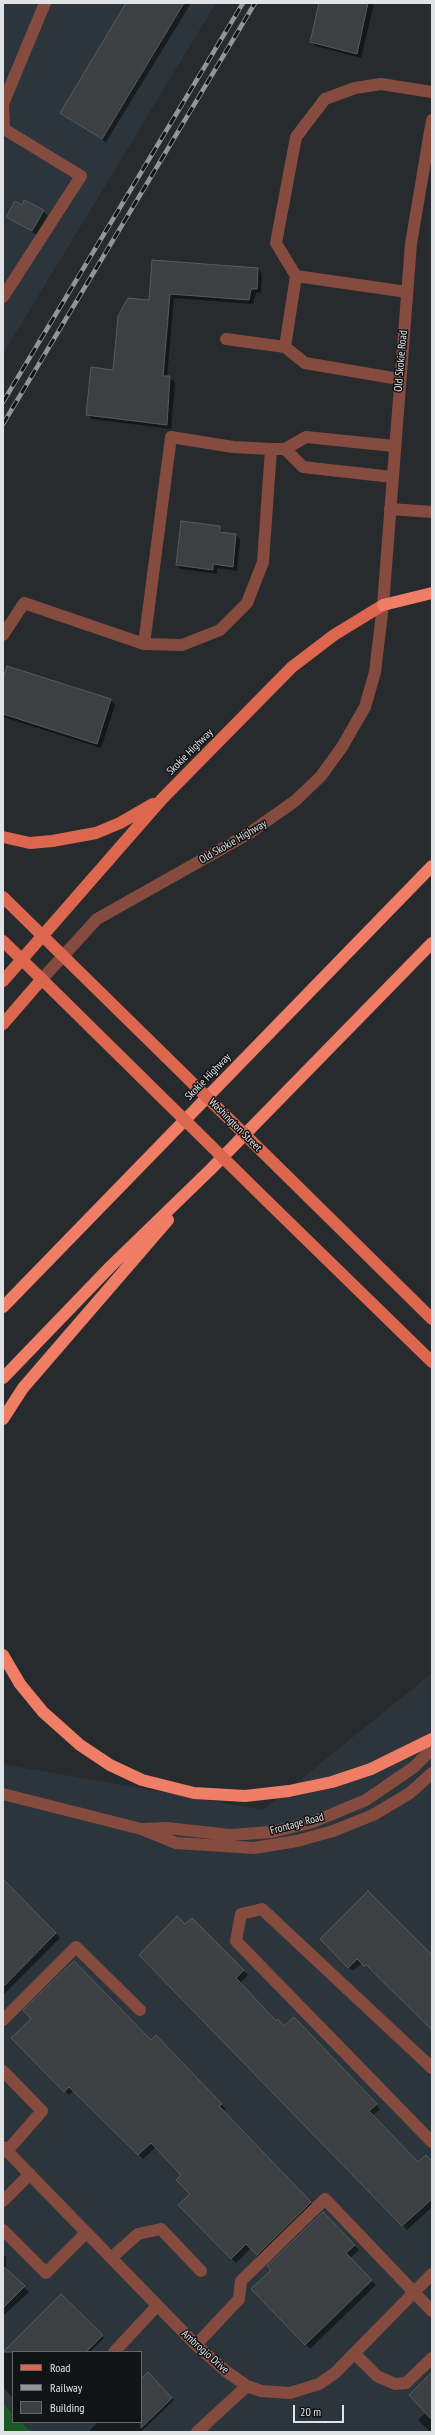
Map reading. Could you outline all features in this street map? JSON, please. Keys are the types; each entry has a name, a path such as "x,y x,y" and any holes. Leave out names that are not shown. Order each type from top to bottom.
{"highway":[{"path":"383,604 432,593"},
{"name":"Skokie Highway","path":"3,1307 432,866"},
{"path":"3,1378 112,1266 211,1169 432,943"},
{"path":"396,979 432,950"},
{"path":"3,1419 23,1388 119,1279 211,1169"},
{"path":"3,1655 20,1684 43,1712 80,1745 110,1765 142,1780 194,1794 245,1796 289,1792 332,1782 371,1769 432,1739"}],"main road":[{"name":"Skokie Highway","path":"21,958 162,799 292,667 334,635 383,604"},
{"path":"3,837 30,843 52,841 96,833 120,823 162,799"},
{"name":"Washington Street","path":"3,897 432,1319"},
{"path":"3,941 432,1362"},
{"path":"3,981 21,958"},
{"name":"Old Skokie Highway","path":"3,1024 42,979"}],"street":[{"path":"3,297 81,176 4,130 3,104 45,3"},
{"path":"285,347 296,276 276,242 296,137 325,99 355,88 381,84 432,92"},
{"name":"Old Skokie Road","path":"383,604 406,292 417,198 432,120"},
{"path":"296,276 406,292"},
{"path":"226,339 285,347 305,363 399,379"},
{"path":"144,644 171,438 233,447 285,450 306,437 394,446"},
{"path":"3,635 24,603 144,644 182,645 220,630 247,603 263,562 271,449"},
{"path":"285,450 304,467 392,477"},
{"path":"390,509 432,512"},
{"name":"Old Skokie Highway","path":"42,979 97,919 273,818 295,801 320,776 342,747 365,707 376,672 383,604"},
{"name":"Frontage Road","path":"141,1829 166,1828 230,1834 272,1832 313,1822 366,1800 414,1768 432,1749"},
{"name":"Frontage Road","path":"3,1794 141,1829 176,1843 215,1847 254,1848 297,1841 333,1831 374,1816 410,1793 432,1773"},
{"path":"432,2068 262,1909 241,1914 236,1941 432,2142"},
{"path":"3,2020 76,1947 140,2010"},
{"path":"3,2071 42,2111 5,2149"},
{"name":"Ambrogio Drive","path":"5,2149 196,2345 227,2372 247,2386 276,2394 305,2390 319,2384 334,2373 432,2274"},
{"path":"3,2201 30,2174"},
{"path":"196,2345 239,2299 241,2281 325,2199 432,2311"},
{"path":"3,2230 46,2273 86,2233"},
{"path":"111,2258 138,2234 161,2230 202,2271"},
{"path":"115,2351 157,2306"},
{"path":"354,2353 377,2376 395,2384 406,2383 432,2358"},
{"path":"198,2432 247,2386"}],"shaded area":[{"path":"3,3 216,3 3,354"},
{"path":"432,1673 432,2432 28,2432 19,2423 142,2423 142,2351 12,2351 12,2416 3,2407 3,1764 263,1810"}],"green space":[{"path":"3,2404 12,2413 12,2423 22,2423 31,2432 3,2432"}],"building":[{"path":"126,3 184,3 102,139 60,113"},
{"path":"319,3 368,3 357,54 310,42"},
{"path":"24,200 44,210 32,231 6,217 15,201 22,205"},
{"path":"152,260 258,268 257,289 251,289 249,300 170,294 163,376 170,376 167,425 86,415 91,367 113,370 118,316 128,298 149,300"},
{"path":"181,521 220,526 220,532 236,534 233,567 213,564 213,570 176,565"},
{"path":"7,666 111,699 97,744 3,714 3,679"},
{"path":"3,1879 56,1933 3,1987"},
{"path":"368,1891 432,1955 432,2030 366,1965 364,1966 357,1959 348,1968 320,1939"},
{"path":"177,1916 185,1924 192,1918 244,1970 236,1978 276,2021 278,2019 284,2026 294,2017 377,2104 369,2111 418,2162 426,2155 432,2161 432,2199 402,2226 139,1955"},
{"path":"74,1961 151,2040 156,2035 222,2104 219,2106 311,2202 257,2255 246,2244 231,2259 178,2205 190,2194 176,2180 181,2175 151,2143 138,2155 69,2087 64,2092 11,2038 31,2019 23,2010"},
{"path":"323,2212 355,2245 346,2253 372,2280 305,2345 251,2289 271,2270 267,2266"},
{"path":"3,2266 25,2286 3,2308"},
{"path":"61,2294 103,2335 87,2351 3,2352"},
{"path":"148,2372 172,2398 141,2428 142,2423 142,2378"},
{"path":"432,2372 432,2420 409,2395"}],"railway":[{"path":"3,402 243,3"},
{"path":"3,424 255,3"}]}
